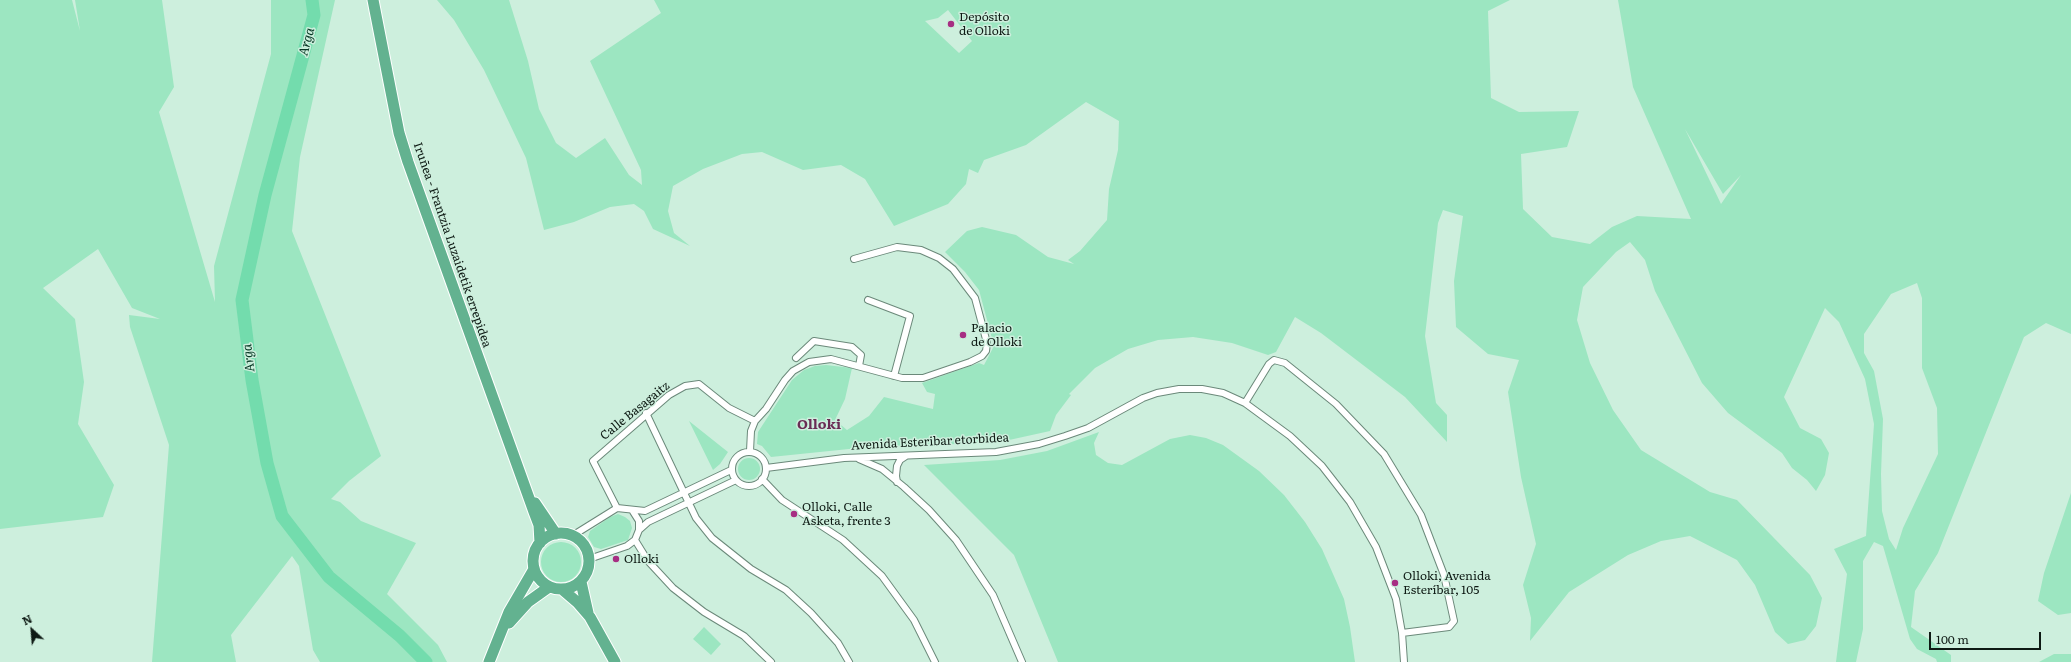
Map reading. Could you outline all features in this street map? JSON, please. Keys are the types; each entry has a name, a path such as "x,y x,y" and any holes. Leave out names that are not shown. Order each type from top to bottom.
{"highway":[{"name":"Iruñea - Frantzia Luzaidetik errepidea","path":"373,0 399,133 439,252 539,526 540,544"},
{"path":"527,493 556,534"},
{"path":"489,662 509,612 534,569 534,556 540,544 547,537 556,534 572,536 584,545 589,559 589,567 581,582 576,586 563,590"},
{"path":"534,569 542,582 549,587 563,590 577,602 590,617 615,662"},
{"path":"581,582 590,617"},
{"path":"502,631 528,602 549,587"}],"street":[{"path":"750,451 751,431 755,421 766,409 785,380 793,371 809,362 831,359 902,378 923,378 982,356 986,351 987,343 975,298 953,268 939,258 921,250 897,247 854,259"},
{"path":"868,300 910,316 894,376"},
{"path":"796,358 814,341 852,347 861,355 859,366"},
{"path":"1244,403 1268,364 1274,360 1285,363 1336,404 1384,454 1421,515 1444,575 1454,621 1449,627 1402,633"},
{"name":"Calle Basagaitz","path":"617,508 593,461 668,395 685,386 699,384 729,408 755,421"},
{"name":"Avenida Esteribar etorbidea","path":"766,468 854,457 996,452 1039,444 1088,428 1143,398 1179,389 1202,389 1223,393 1244,403 1290,436 1334,479 1350,502 1376,547 1396,599 1402,633 1404,662"},
{"path":"646,413 696,518 712,538 730,553 786,590 796,599 838,643 849,662"},
{"path":"750,451 763,458 766,468 762,479 758,483 746,486 736,480 731,470 732,464 739,454 750,451"},
{"path":"898,482 896,476 897,466 900,460 906,456"},
{"path":"854,457 882,470 898,482 938,520 956,540 992,595 1022,662"},
{"path":"572,536 608,512 617,508 645,511 731,470"},
{"path":"762,479 782,500 843,540 882,576 914,620 935,662"},
{"path":"639,530 648,522 736,480"},
{"path":"589,559 627,546 635,540 639,530 639,521 632,510"},
{"path":"635,540 648,561 673,588 704,612 744,636 771,662"}],"green space":[{"path":"0,0 72,0 80,31 75,0 162,0 174,87 159,112 215,302 214,266 271,54 271,0 335,0 300,157 292,231 381,456 349,481 331,499 340,502 361,521 416,543 387,594 438,645 447,662 320,662 313,650 299,566 292,556 231,635 236,662 152,662 169,445 130,327 129,315 160,319 132,308 98,249 43,288 75,319 84,382 78,424 114,485 103,517 0,529"},
{"path":"437,0 509,0 528,61 539,109 556,143 576,158 605,138 629,175 642,185 641,170 590,61 661,13 654,0 1510,0 1488,11 1491,98 1519,112 1579,111 1567,147 1521,154 1523,209 1552,237 1590,244 1612,227 1637,216 1691,219 1633,87 1618,0 2071,0 2071,334 2046,323 2024,337 1938,553 1915,591 1911,627 1951,655 1951,662 1937,662 1936,659 1917,649 1910,639 1883,546 1874,542 1863,561 1863,629 1856,662 1836,662 1847,574 1834,549 1866,536 1874,424 1865,379 1839,322 1825,308 1784,397 1800,428 1821,439 1829,453 1825,475 1816,491 1807,480 1792,468 1782,453 1728,413 1702,383 1655,291 1645,260 1630,242 1616,252 1583,287 1577,320 1590,363 1613,410 1641,450 1710,492 1737,500 1810,575 1822,598 1816,626 1805,640 1788,644 1775,632 1755,585 1737,560 1690,536 1661,541 1628,555 1569,592 1530,641 1531,618 1523,585 1536,544 1521,477 1508,392 1519,360 1488,354 1456,327 1454,281 1463,216 1443,210 1438,223 1425,336 1436,403 1447,415 1447,442 1405,397 1321,333 1295,317 1276,352 1268,355 1232,343 1193,337 1158,340 1128,349 1095,368 1069,394 1071,395 1056,415 1050,431 1000,442 849,449 771,457 762,446 757,444 758,432 792,380 804,370 815,366 826,365 852,368 845,399 835,420 847,430 869,416 884,397 933,409 935,394 927,392 922,383 979,363 984,365 994,346 979,290 965,272 945,252 967,231 982,227 1016,235 1048,257 1074,264 1068,260 1080,251 1107,220 1109,189 1118,150 1119,121 1086,102 1026,145 984,160 978,173 969,169 966,184 948,204 894,226 865,179 841,165 803,170 762,152 742,154 703,169 673,186 668,211 674,233 690,246 653,229 644,211 634,204 610,207 574,222 544,230 526,158 484,70 454,20","holes":["948,10 972,41 959,53 925,21 938,18","1685,129 1723,194 1741,175 1721,204","1917,283 1922,298 1922,368 1937,408 1938,454 1903,528 1896,550 1889,539 1882,511 1881,474 1883,419 1874,371 1864,353 1864,334 1891,294"]},
{"path":"689,421 728,452 720,464 713,470"},
{"path":"1099,432 1094,443 1096,455 1108,463 1122,465 1170,439 1190,435 1206,438 1223,445 1259,471 1284,495 1305,522 1322,549 1344,599 1355,662 1058,662 1014,555 924,465 1000,460 1047,451"},
{"path":"749,458 757,461 760,469 757,477 749,480 741,477 738,469 741,461"},
{"path":"2071,493 2071,613 2058,615 2038,601 2044,573"},
{"path":"618,514 630,521 632,528 628,540 601,549 594,547 588,537 590,531 610,517"},
{"path":"565,542 572,545 578,551 581,562 580,570 572,579 565,582 557,582 550,579 542,570 541,558 544,551 553,543"},
{"path":"704,627 721,644 711,655 693,639"},
{"path":"2054,654 2071,654 2071,662 2039,662"}],"waterway":[{"name":"Arga","path":"312,0 314,15 265,195 242,300 252,380 267,463 282,516 329,577 400,636 426,662"}],"place":[{"name":"Depósito de Olloki","path":"951,24"},
{"name":"Palacio de Olloki","path":"963,335"},
{"name":"Olloki, Calle Asketa, frente 3","path":"794,514"},
{"name":"Olloki","path":"616,559"},
{"name":"Olloki, Avenida Esteríbar, 105","path":"1395,583"}],"district":[{"name":"Olloki","path":"819,425"}]}
